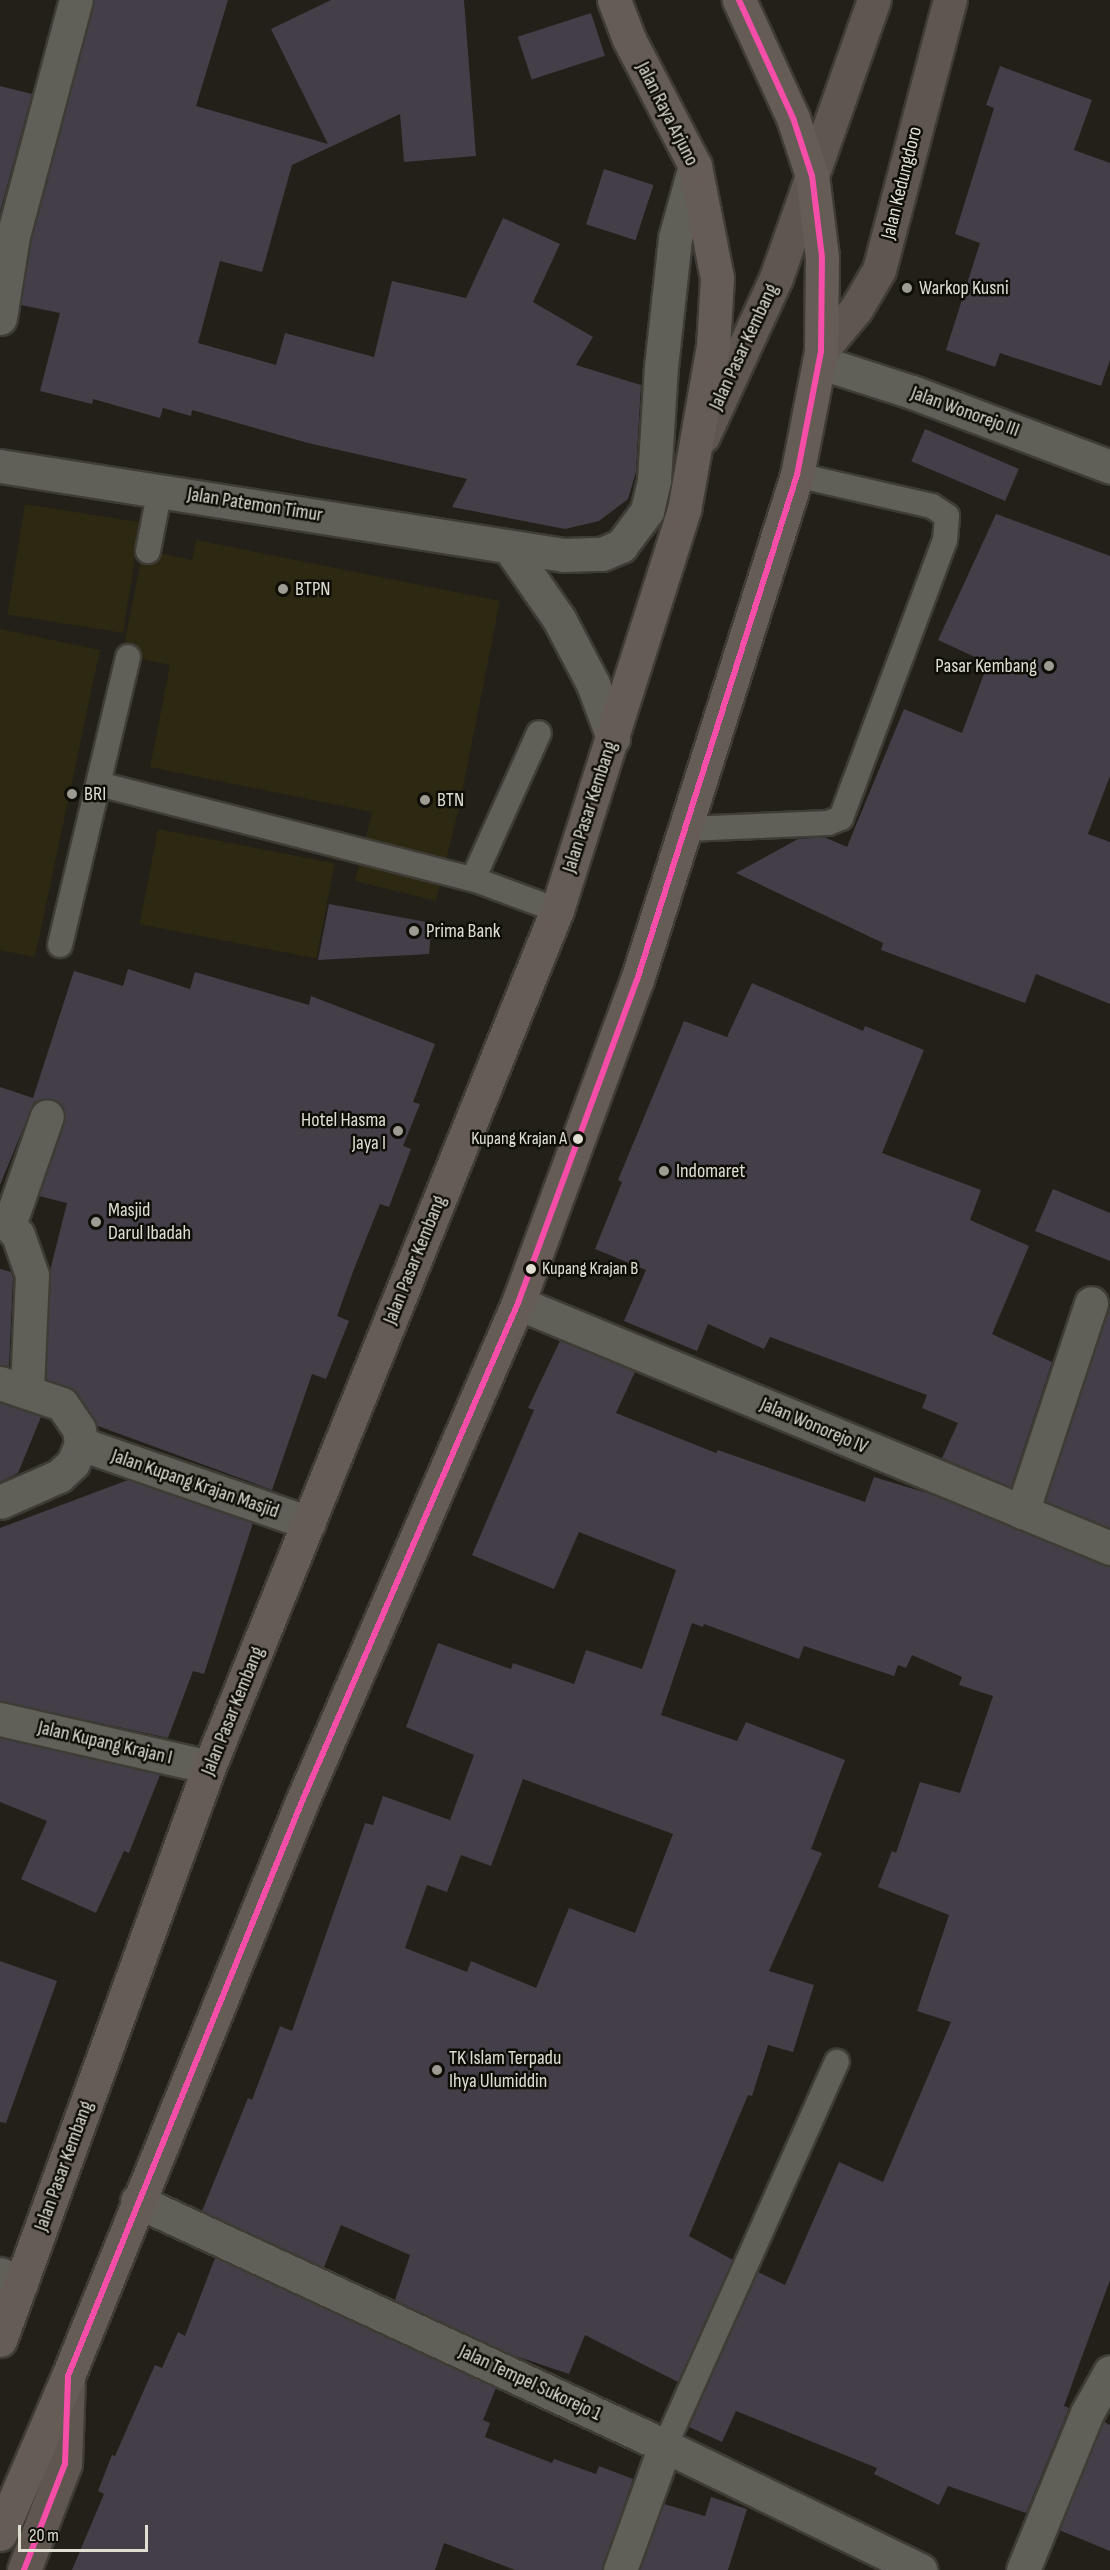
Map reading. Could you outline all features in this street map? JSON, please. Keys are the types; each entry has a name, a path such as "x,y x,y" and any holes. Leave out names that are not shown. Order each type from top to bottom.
{"highway":[{"name":"Jalan Raya Arjuno","path":"614,0 629,39 695,166 717,278 713,346 698,446"},
{"path":"0,2534 68,2376 137,2201 303,1800 518,1303 637,980 687,829 797,476 820,357 822,257 812,176 793,118 739,0"},
{"name":"Jalan Pasar Kembang","path":"0,2340 10,2278 209,1767 556,910 613,738 684,510 698,446"}],"main road":[{"path":"812,176 874,0"},
{"name":"Jalan Kedungdoro","path":"820,357 856,309 879,270 950,0"},
{"name":"Jalan Pasar Kembang","path":"698,446 776,278 812,176"},
{"path":"24,2570 66,2464 68,2376"}],"street":[{"path":"0,318 13,236 76,0"},
{"name":"Jalan Patemon Timur","path":"0,466 160,489 564,555 602,554 621,546 647,512 654,480 661,367 675,238 695,166"},
{"name":"Jalan Wonorejo III","path":"820,357 1110,467"},
{"path":"509,547 559,620 593,684 613,738"},
{"path":"0,1502 59,1476 73,1463 81,1444 79,1430 62,1404 13,1386 32,1275 18,1235 9,1225 47,1116"},
{"name":"Jalan Wonorejo IV","path":"518,1303 1110,1548"},
{"path":"1022,1512 1091,1303"},
{"name":"Jalan Kupang Krajan Masjid","path":"81,1444 309,1523"},
{"name":"Jalan Kupang Krajan I","path":"0,1719 209,1767"},
{"name":"Jalan Tempel Sukorejo 1","path":"137,2201 665,2446 920,2570"},
{"path":"1023,2570 1087,2413 1110,2372"},
{"path":"620,2570 665,2446"}],"lane":[{"path":"687,829 828,823 841,818 945,540 947,516 932,506 797,476"},
{"path":"148,551 160,489"},
{"path":"60,945 128,657"},
{"path":"473,879 538,733"},
{"path":"99,784 473,879 556,910"},
{"path":"665,2446 837,2062"}],"shaded area":[{"path":"25,504 141,522 123,633 7,615"},
{"path":"196,540 500,601 458,812 436,901 355,881 372,812 150,767 170,665 122,655 143,550 192,560"},
{"path":"0,629 100,650 35,957 0,950"},
{"path":"158,829 335,863 316,959 139,924"}],"building":[{"path":"94,0 228,0 196,106 328,144 271,29 331,0 464,0 476,156 404,162 400,114 292,165 262,272 220,261 198,343 276,365 285,333 374,357 392,281 466,298 503,218 560,244 533,302 593,337 576,365 641,385 636,472 628,499 599,521 565,529 452,507 467,479 308,443 192,410 191,416 163,408 160,418 93,399 92,404 40,391 60,313 21,305 31,240"},
{"path":"591,13 605,56 532,80 518,37"},
{"path":"1000,66 1092,100 1074,150 1110,163 1110,360 1101,386 1000,353 995,367 946,350 980,243 955,234 994,108 986,105"},
{"path":"0,86 32,94 0,212"},
{"path":"604,169 653,185 636,240 586,224"},
{"path":"925,429 1019,469 1005,501 911,461"},
{"name":"Pasar Kembang","path":"996,514 1110,556 1110,776 1088,834 1110,842 1110,1004 1036,974 1025,1003 881,950 883,943 736,873 798,839 824,837 847,847 904,709 962,733 988,663 938,640"},
{"path":"329,904 432,923 429,954 318,960"},
{"path":"128,969 190,989 195,972 309,1005 311,996 435,1044 413,1102 420,1104 403,1146 411,1149 389,1207 380,1204 337,1316 349,1321 326,1379 312,1374 272,1490 98,1426 77,1393 46,1379 50,1271 67,1203 39,1196 65,1113 54,1099 34,1102 0,1185 0,1087 33,1098 74,971 123,986"},
{"path":"752,983 863,1031 865,1026 924,1050 882,1153 981,1190 970,1220 1029,1246 992,1334 1052,1362 1011,1487 942,1458 958,1423 922,1408 927,1395 770,1337 764,1349 708,1324 697,1351 624,1321 646,1270 595,1249 622,1182 618,1180 684,1021 727,1037"},
{"path":"1053,1189 1110,1213 1110,1261 1035,1231"},
{"path":"0,1269 11,1272 13,1278 9,1366 0,1365"},
{"path":"1110,1307 1110,1528 1045,1501"},
{"path":"560,1341 635,1372 616,1413 716,1453 718,1450 865,1502 874,1477 927,1493 1110,1566 1110,2280 1064,2406 1069,2408 1026,2513 948,2486 939,2505 874,2474 877,2468 736,2411 722,2442 689,2427 758,2272 785,2285 839,2162 883,2182 951,2022 917,2011 949,1915 878,1887 892,1851 896,1853 920,1782 960,1793 993,1696 959,1685 962,1677 912,1655 906,1668 898,1665 894,1676 804,1646 799,1659 704,1624 703,1627 692,1623 661,1715 737,1741 746,1722 845,1760 811,1849 822,1853 769,1971 814,1985 793,2052 768,2045 752,2096 748,2095 689,2236 733,2260 678,2382 585,2335 569,2374 510,2354 395,2300 410,2255 341,2225 324,2267 202,2211 248,2098 252,2100 280,2026 292,2031 365,1823 373,1825 383,1796 450,1820 474,1755 406,1727 438,1643 511,1669 513,1663 574,1684 586,1650 642,1669 676,1570 579,1532 554,1589 472,1555 534,1410 528,1408","holes":["523,1779 673,1834 635,1933 569,1908 536,1988 471,1961 467,1972 405,1948 427,1885 447,1892 461,1855 491,1866"]},
{"path":"0,1403 41,1417 18,1473 0,1482"},
{"path":"128,1480 253,1523 204,1674 193,1671 168,1738 0,1701 0,1528"},
{"path":"0,1738 160,1775 129,1853 124,1851 96,1913 21,1879 47,1821 0,1802"},
{"path":"0,1961 57,1981 6,2123 0,2122"},
{"path":"215,2258 496,2388 483,2420 490,2423 485,2437 552,2463 554,2459 596,2474 599,2466 633,2479 602,2570 515,2570 444,2543 435,2570 72,2570 104,2494 98,2491 112,2455 115,2456 155,2365 162,2368 178,2332 185,2336"},
{"path":"1104,2422 1110,2425 1110,2551 1059,2530"},
{"path":"711,2497 747,2509 728,2570 640,2570 664,2504 705,2516"}],"transit line":[{"path":"24,2570 65,2464 68,2376 303,1799 518,1303 637,980 797,475 821,351 822,257 812,176 793,118 739,0"}],"place":[{"name":"Warkop Kusni","path":"907,288"},
{"name":"BTPN","path":"283,589"},
{"name":"Pasar Kembang","path":"1049,666"},
{"name":"BRI","path":"72,794"},
{"name":"BTN","path":"425,800"},
{"name":"Prima Bank","path":"414,931"},
{"name":"Hotel Hasma Jaya I","path":"398,1131"},
{"name":"Kupang Krajan A","path":"578,1139"},
{"name":"Indomaret","path":"664,1171"},
{"name":"Masjid Darul Ibadah","path":"96,1222"},
{"name":"Kupang Krajan B","path":"531,1269"},
{"name":"TK Islam Terpadu Ihya Ulumiddin","path":"437,2070"}]}
